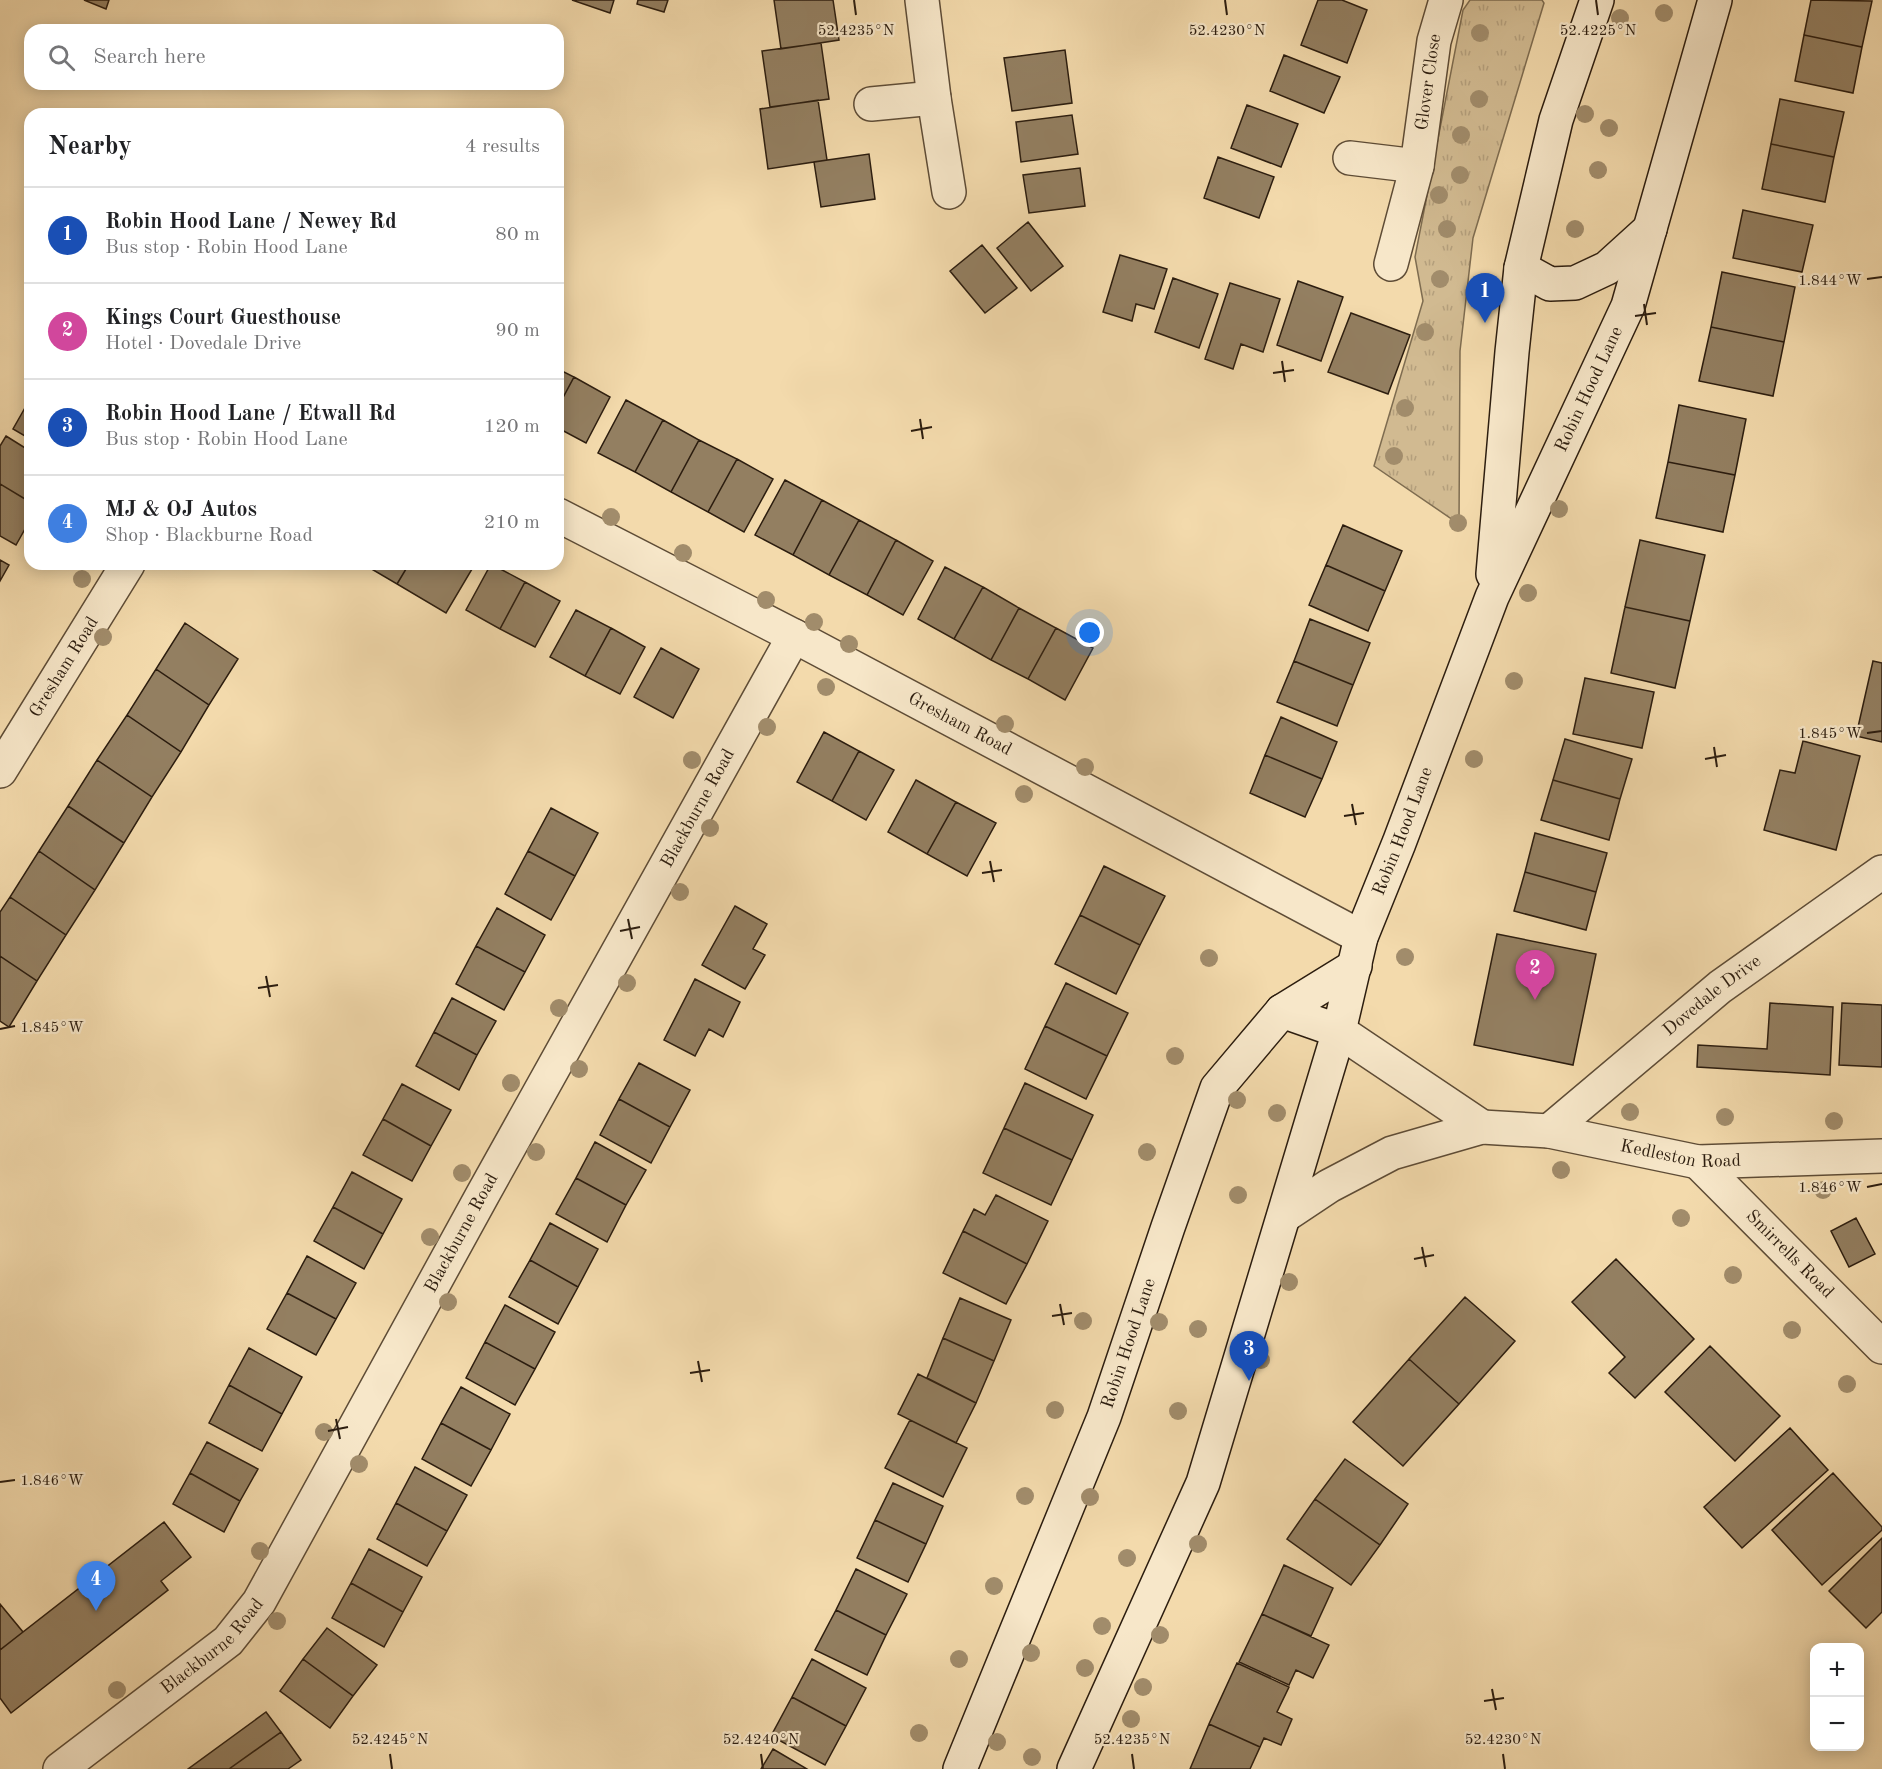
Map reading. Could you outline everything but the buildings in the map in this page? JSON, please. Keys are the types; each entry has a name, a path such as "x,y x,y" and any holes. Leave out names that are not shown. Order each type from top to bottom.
{"street":[{"path":"922,0 934,98 950,192"},
{"name":"Glover Close","path":"1391,264 1418,166 1434,41 1446,0"},
{"name":"Robin Hood Lane","path":"1492,597 1521,268 1556,120 1597,0"},
{"name":"Robin Hood Lane","path":"1074,1769 1203,1483 1339,1031 1358,951 1492,597 1628,306 1715,0"},
{"path":"871,104 934,98"},
{"path":"1350,158 1418,166"},
{"path":"1521,268 1550,284 1575,282 1607,268 1650,229"},
{"name":"Gresham Road","path":"564,518 794,636 1358,951"},
{"name":"Gresham Road","path":"0,771 124,570"},
{"name":"Blackburne Road","path":"60,1769 228,1641 260,1602 483,1194 794,636"},
{"name":"Dovedale Drive","path":"1550,1131 1720,987 1882,872"},
{"name":"Robin Hood Lane","path":"960,1769 1104,1417 1217,1088 1282,1011 1358,951"},
{"path":"1282,1011 1339,1031 1482,1127"},
{"name":"Kedleston Road","path":"1284,1216 1329,1186 1392,1153 1482,1127 1550,1131 1698,1162 1882,1156"},
{"name":"Smirrells Road","path":"1698,1162 1882,1347"}],"green space":[{"path":"1470,0 1542,0 1544,3 1473,238 1460,351 1459,524 1374,466 1423,301 1415,257 1463,10"}],"place":[{"name":"Robin Hood Lane / Newey Rd","path":"1485,323"},
{"name":"Kings Court Guesthouse","path":"1535,1000"},
{"name":"Robin Hood Lane / Etwall Rd","path":"1249,1381"},
{"name":"MJ & OJ Autos","path":"96,1611"}]}
